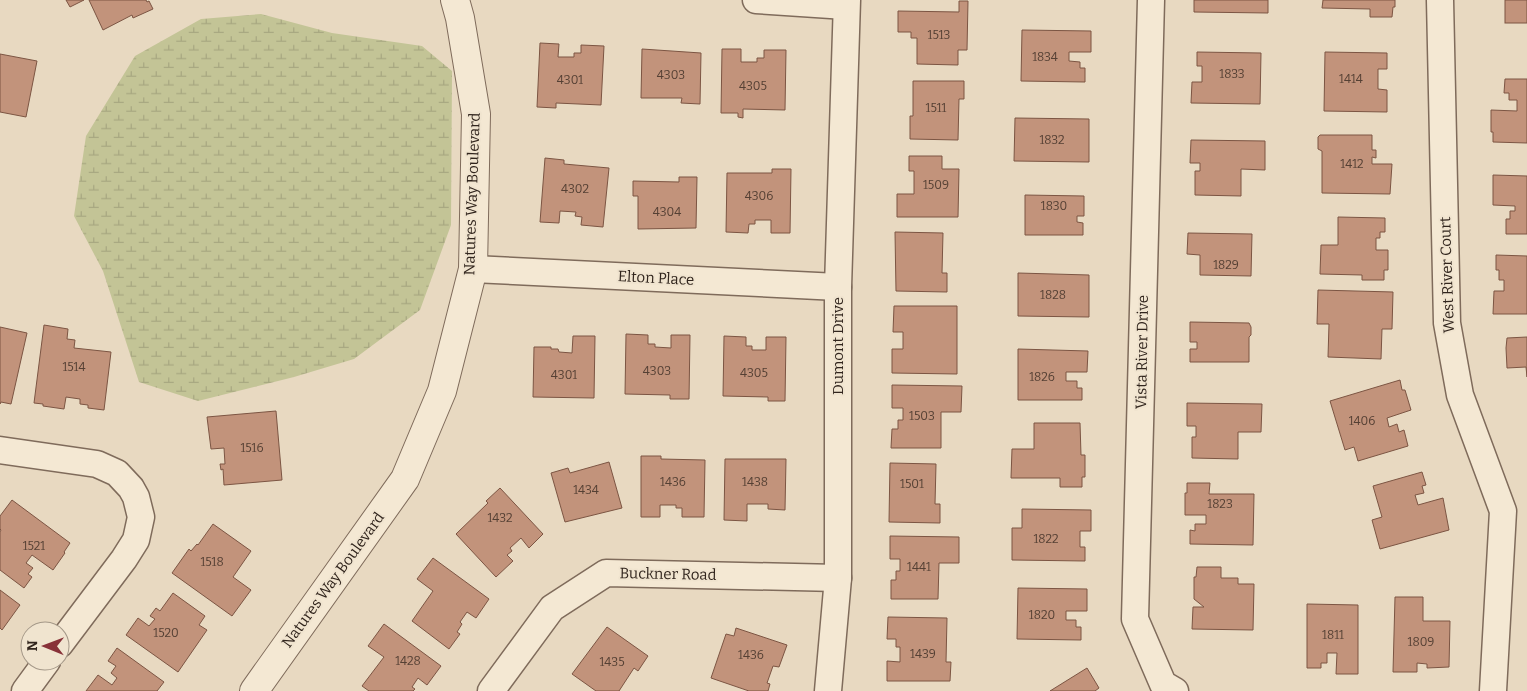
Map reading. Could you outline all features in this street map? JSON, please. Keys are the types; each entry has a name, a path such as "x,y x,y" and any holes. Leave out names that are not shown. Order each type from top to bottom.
{"street":[{"name":"Natures Way Boulevard","path":"254,691 405,479 442,391 473,269 476,114 460,18 455,0"},
{"path":"756,0 846,3"},
{"name":"Vista River Drive","path":"1151,0 1135,619 1163,684 1175,691"},
{"name":"West River Court","path":"1440,0 1447,323 1460,394 1502,511 1493,691"},
{"name":"Dumont Drive","path":"828,691 838,578 838,287 846,3"},
{"name":"Elton Place","path":"473,269 838,287"},
{"path":"0,450 97,464 108,468 124,480 136,497 140,517 136,540 70,631"},
{"name":"Buckner Road","path":"492,691 552,608 606,573 838,578"},
{"path":"25,691 40,671"}],"green space":[{"path":"261,14 332,33 422,46 452,71 451,225 420,310 354,359 294,377 198,401 139,382 103,271 74,216 86,136 135,56 201,19"}],"building":[{"path":"66,0 84,0 70,7"},
{"path":"89,0 146,0 147,2 149,1 153,9 133,18 132,15 103,30"},
{"path":"1194,0 1268,0 1268,13 1194,12"},
{"path":"1323,0 1395,0 1395,7 1393,7 1392,17 1370,17 1370,9 1322,8"},
{"path":"1505,0 1527,0 1527,23 1505,23"},
{"path":"959,1 968,1 967,50 958,50 958,65 917,64 917,38 911,38 911,32 898,32 898,11 959,12"},
{"path":"1022,30 1091,31 1091,52 1069,52 1069,61 1080,62 1080,68 1085,68 1085,82 1021,81"},
{"path":"540,43 559,44 558,57 574,57 574,53 581,53 581,45 604,46 601,105 556,103 556,108 537,107"},
{"path":"642,49 701,53 700,104 681,103 682,98 641,98"},
{"path":"722,49 741,49 741,62 757,62 757,58 764,58 764,50 786,50 785,110 743,109 743,118 738,117 738,113 721,113"},
{"path":"1197,52 1261,53 1260,104 1191,103 1192,82 1202,82 1202,66 1197,66"},
{"path":"1325,52 1387,53 1387,69 1378,69 1378,89 1387,90 1387,112 1324,111"},
{"path":"0,54 37,61 26,117 0,112"},
{"path":"1505,79 1527,79 1527,143 1493,142 1491,110 1517,111 1517,100 1509,100 1509,93 1504,93"},
{"path":"913,81 964,81 964,99 959,99 958,140 910,139 910,116 913,116"},
{"path":"1015,118 1089,119 1089,162 1014,161"},
{"path":"1320,135 1372,135 1372,150 1376,150 1376,158 1372,157 1372,164 1392,164 1390,194 1322,193 1322,151 1318,149 1318,137"},
{"path":"1191,140 1265,141 1265,170 1241,169 1241,196 1195,195 1195,171 1200,171 1200,163 1190,163"},
{"path":"909,156 942,156 942,169 959,169 958,217 897,217 897,194 914,194 914,171 909,171"},
{"path":"545,158 564,160 564,164 609,168 603,227 581,225 582,217 575,216 576,212 560,211 559,223 540,222"},
{"path":"772,169 791,169 790,233 771,233 771,220 755,220 755,224 749,224 748,233 726,232 727,173 772,173"},
{"path":"1493,175 1527,176 1527,234 1506,234 1506,219 1510,219 1510,211 1515,211 1515,206 1493,205"},
{"path":"679,177 697,177 696,228 638,229 638,196 633,196 633,181 679,182"},
{"path":"1025,195 1084,196 1084,216 1077,216 1077,222 1083,223 1083,235 1025,235"},
{"path":"1338,217 1385,218 1385,232 1380,232 1380,238 1376,238 1376,250 1388,250 1388,270 1384,270 1384,280 1362,280 1362,275 1320,274 1321,245 1338,245"},
{"path":"895,232 943,233 942,273 947,273 947,292 896,291"},
{"path":"1188,233 1252,234 1251,276 1200,275 1200,255 1187,254"},
{"path":"1496,255 1527,256 1527,314 1493,314 1494,291 1504,291 1504,280 1499,280 1499,270 1496,270"},
{"path":"1018,273 1089,275 1089,317 1018,316"},
{"path":"1318,290 1393,292 1392,329 1382,329 1381,359 1328,357 1329,324 1317,324"},
{"path":"894,306 957,306 957,374 892,373 892,349 903,349 903,332 893,332"},
{"path":"1190,322 1249,323 1251,335 1249,337 1249,362 1190,362 1190,349 1197,349 1197,342 1190,342"},
{"path":"44,325 68,329 67,339 75,340 74,348 111,352 104,410 88,408 88,405 80,404 80,399 66,397 64,409 34,403"},
{"path":"0,327 27,333 11,404 1,402 0,404"},
{"path":"626,334 648,335 648,344 655,344 655,347 671,348 671,335 690,335 689,399 670,399 670,395 625,394"},
{"path":"573,336 595,336 594,398 533,397 534,347 551,347 551,349 558,349 559,352 572,353"},
{"path":"724,336 746,337 746,346 752,346 752,350 766,350 766,337 786,337 785,401 768,401 768,397 723,396"},
{"path":"1527,337 1527,377 1526,367 1507,368 1506,348 1507,338"},
{"path":"1018,349 1088,351 1087,372 1066,372 1066,381 1077,381 1077,388 1082,388 1082,400 1018,400"},
{"path":"1400,380 1402,390 1405,390 1411,410 1387,418 1389,427 1397,424 1399,432 1404,430 1408,446 1358,461 1354,447 1345,450 1330,401"},
{"path":"892,385 962,386 961,412 941,412 941,448 891,448 892,429 898,429 898,420 903,420 903,408 892,408"},
{"path":"1187,403 1262,404 1261,432 1238,432 1238,459 1192,458 1192,437 1196,437 1196,426 1187,426"},
{"path":"276,411 282,480 224,485 223,469 221,470 220,464 225,464 224,448 211,449 207,417"},
{"path":"1034,423 1080,423 1081,455 1085,455 1085,477 1082,477 1082,487 1060,487 1060,478 1011,478 1012,449 1034,449"},
{"path":"641,456 661,456 661,459 705,460 704,517 682,517 682,508 676,508 676,505 660,505 660,517 641,517"},
{"path":"725,459 786,459 785,510 768,509 768,504 747,504 747,521 724,520"},
{"path":"609,462 622,508 565,522 551,473 568,468 570,473"},
{"path":"890,463 936,464 935,504 940,504 940,523 889,522"},
{"path":"1422,472 1426,485 1422,486 1424,493 1415,495 1418,505 1443,498 1449,530 1380,549 1372,520 1382,517 1373,486"},
{"path":"1187,483 1210,483 1209,494 1254,494 1253,545 1190,544 1190,530 1195,531 1195,524 1206,524 1206,515 1185,515"},
{"path":"500,488 543,534 529,548 521,538 510,548 512,551 507,555 513,561 496,577 456,534 488,503 486,501"},
{"path":"12,500 70,543 53,570 32,555 26,563 33,568 28,574 32,577 24,588 0,570 0,516"},
{"path":"1022,509 1091,510 1091,531 1080,531 1080,547 1085,547 1085,561 1012,560 1012,528 1022,528"},
{"path":"213,524 251,551 233,577 251,590 232,616 172,573 189,549 191,551 198,545"},
{"path":"890,536 959,537 959,563 939,563 938,599 891,599 891,580 896,580 896,571 900,571 900,559 890,559"},
{"path":"433,558 489,599 476,618 467,612 460,622 462,624 457,632 460,634 449,649 412,621 433,591 417,579"},
{"path":"1197,567 1221,567 1221,578 1238,578 1238,584 1254,584 1253,630 1192,629 1193,607 1204,607 1194,599 1194,577 1196,577"},
{"path":"1018,588 1087,589 1087,611 1066,611 1066,620 1076,620 1076,627 1081,627 1081,640 1017,639"},
{"path":"0,590 20,605 2,630 0,628"},
{"path":"173,593 205,616 199,625 207,630 178,672 126,635 138,618 149,626 155,619 150,616 156,608 160,611"},
{"path":"1395,597 1423,597 1423,621 1450,621 1449,667 1427,668 1427,664 1417,663 1417,672 1393,672"},
{"path":"1307,604 1358,605 1358,674 1336,674 1337,653 1327,653 1327,663 1321,663 1321,668 1307,668"},
{"path":"888,617 947,618 946,662 951,662 950,681 887,681 887,661 900,662 900,647 896,647 896,639 887,639"},
{"path":"384,624 441,666 427,685 418,678 412,687 415,689 413,691 369,691 362,686 384,657 368,646"},
{"path":"607,627 648,656 638,671 634,668 619,691 596,691 572,674"},
{"path":"736,628 787,645 779,667 773,666 767,683 770,684 768,691 749,691 711,678 726,634 734,636"},
{"path":"117,648 164,682 157,691 86,691 98,675 112,685 117,678 111,673 116,666 108,661"},
{"path":"1087,668 1099,688 1095,691 1050,691"}]}
